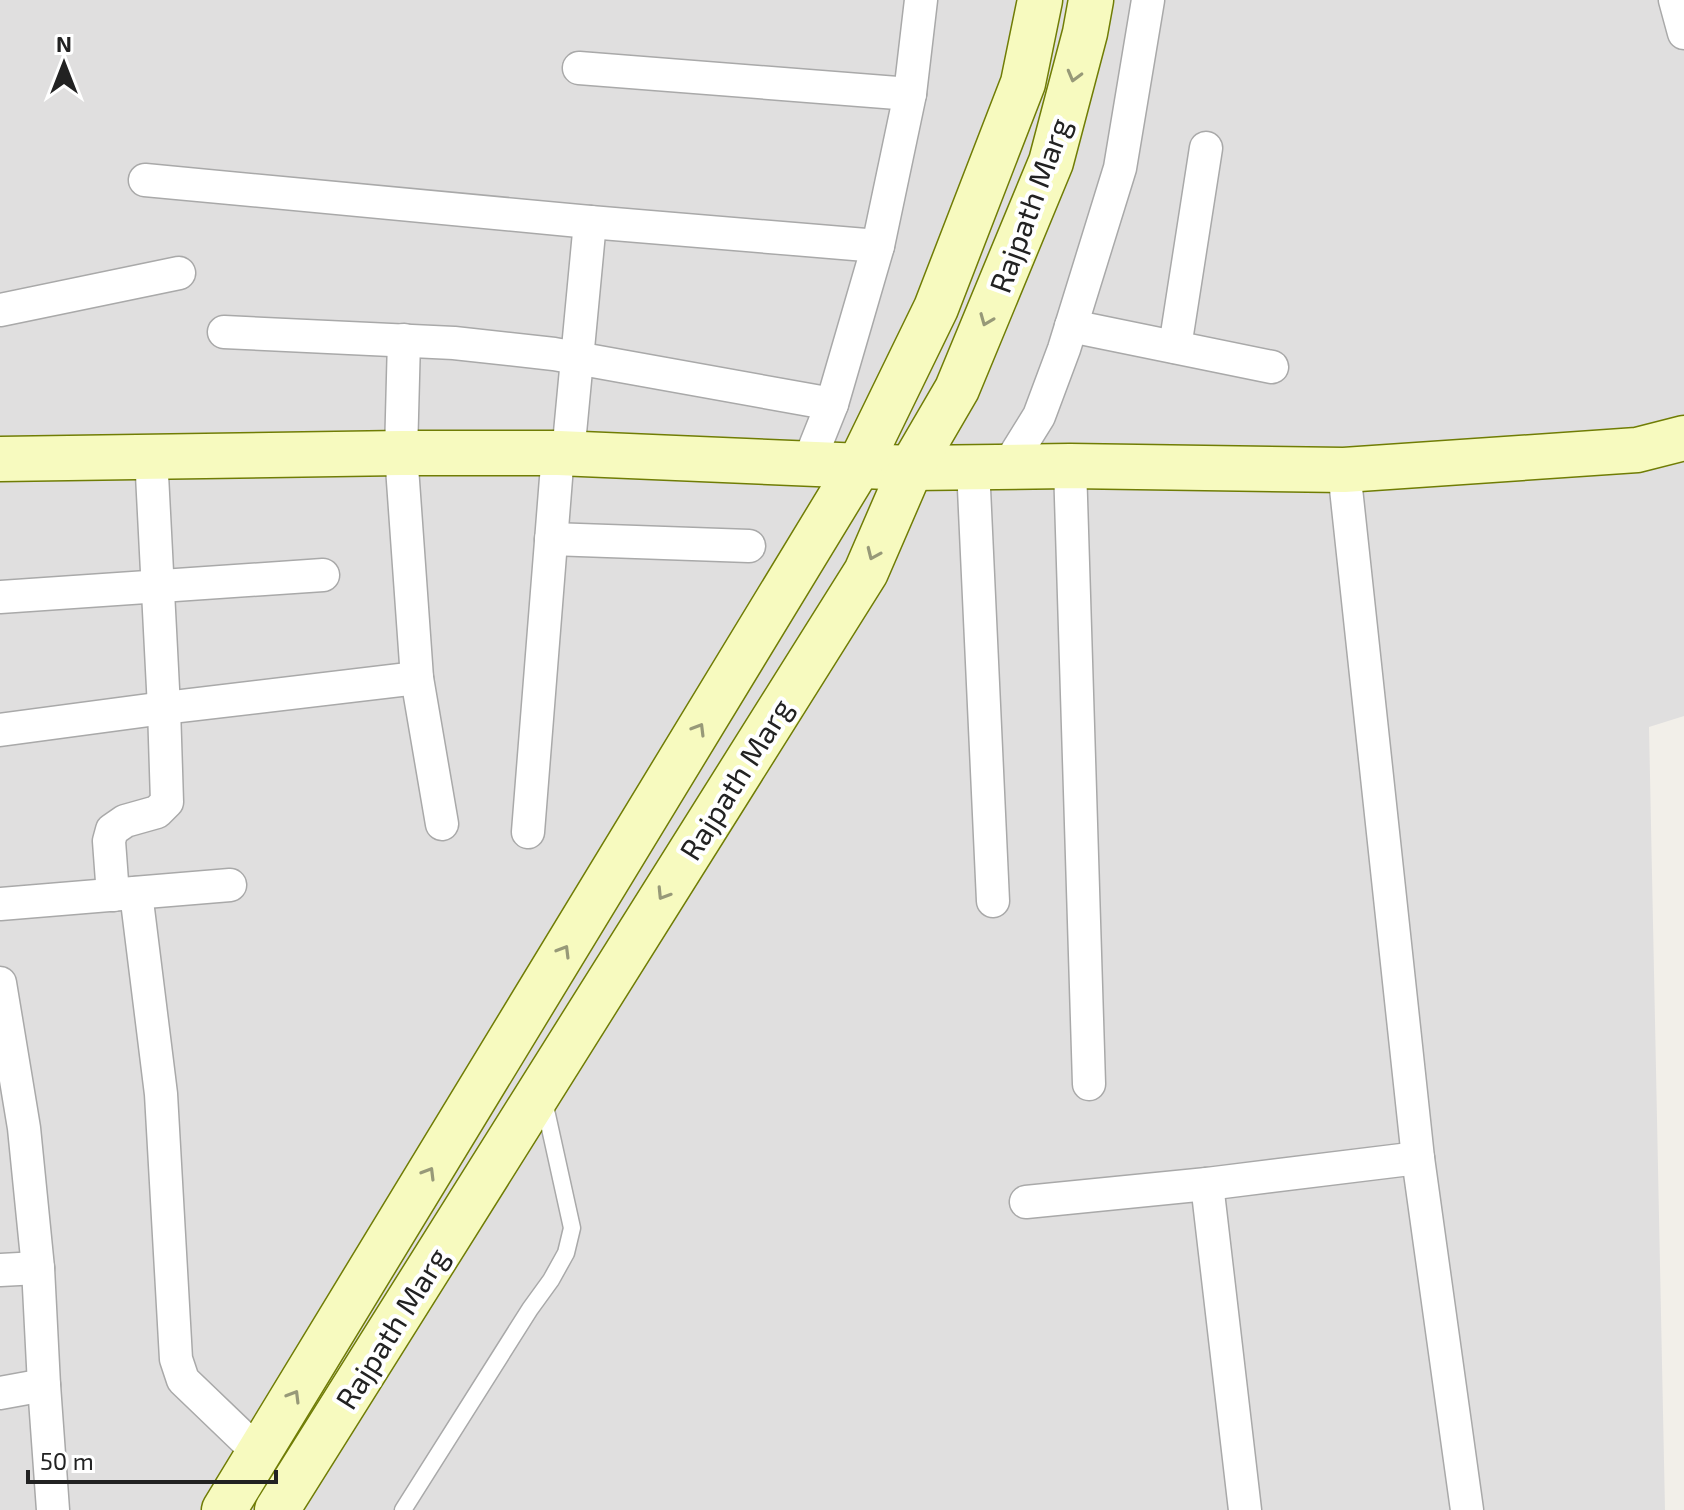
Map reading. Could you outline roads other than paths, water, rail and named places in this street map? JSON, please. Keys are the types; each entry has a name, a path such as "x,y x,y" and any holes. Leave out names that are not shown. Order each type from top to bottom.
{"main road":[{"name":"Rajpath Marg","path":"224,1510 859,466 936,308 1023,83 1040,0"},
{"name":"Rajpath Marg","path":"277,1510 866,572 911,468 957,389 1051,162 1091,0"},
{"path":"0,459 563,453 911,468 1070,466 1344,470 1637,450 1684,438"}],"street":[{"path":"808,464 832,404 878,246 910,94 921,0"},
{"path":"993,901 990,467 1039,416 1071,326 1120,168 1148,0"},
{"path":"1675,0 1684,33"},
{"path":"579,68 910,94"},
{"path":"1175,347 1206,148"},
{"path":"145,180 878,246"},
{"path":"528,832 551,539 577,357 590,222"},
{"path":"0,310 179,273"},
{"path":"1071,326 1272,367"},
{"path":"224,332 454,343 577,357 832,404"},
{"path":"404,340 401,453 417,678 442,824"},
{"path":"151,455 167,802 157,812 125,821 112,830 109,841 125,894 161,1094 176,1359 183,1380 259,1453"},
{"path":"1070,466 1089,1084"},
{"path":"1344,470 1418,1158 1467,1510"},
{"path":"551,539 749,546"},
{"path":"0,597 323,575"},
{"path":"0,730 417,678"},
{"path":"0,904 230,885"},
{"path":"0,983 12,1129 38,1268 53,1510"},
{"path":"1026,1202 1418,1158"},
{"path":"1207,1184 1245,1510"},
{"path":"0,1270 38,1268"},
{"path":"0,1393 44,1385"}],"lane":[{"path":"403,1510 566,1253 572,1228 541,1088"}]}
